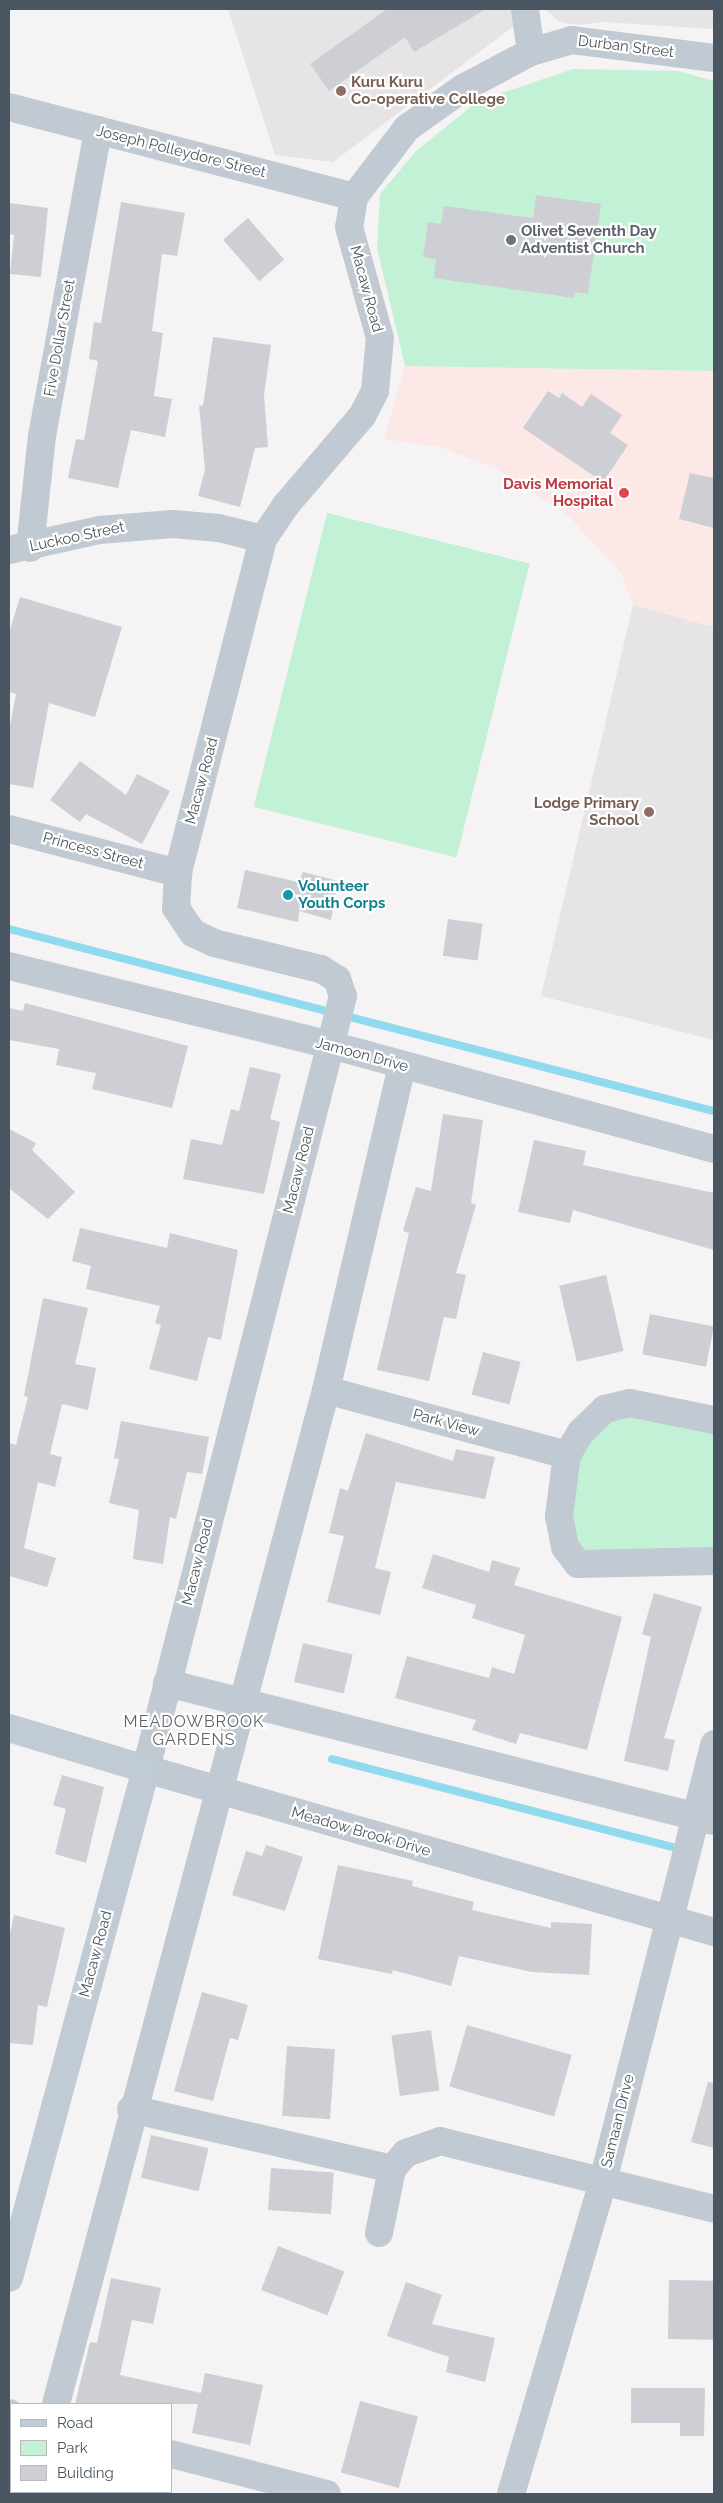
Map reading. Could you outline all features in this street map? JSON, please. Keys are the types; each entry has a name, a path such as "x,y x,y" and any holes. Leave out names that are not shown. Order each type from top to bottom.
{"street":[{"path":"526,9 531,52"},
{"name":"Durban Street","path":"354,197 407,128 463,88 531,52 572,40 714,58"},
{"name":"Joseph Polleydore Street","path":"9,107 354,197"},
{"name":"Five Dollar Street","path":"20,549 98,130"},
{"name":"Macaw Road","path":"9,2278 146,1769 343,996 337,979 321,969 214,943 193,933 176,908 178,873 263,539 362,416 376,391 380,338 349,226 354,197"},
{"name":"Luckoo Street","path":"20,549 99,530 173,524 219,528 263,539"},
{"name":"Princess Street","path":"9,829 178,873"},
{"name":"Jamoon Drive","path":"9,966 333,1036 402,1066 714,1149"},
{"path":"56,2403 131,2109 243,1703 326,1390 402,1066"},
{"name":"Park View","path":"326,1390 567,1456"},
{"path":"714,1420 630,1404 604,1409 581,1432 567,1456 559,1516 565,1547 578,1564 714,1561"},
{"path":"167,1683 705,1819"},
{"name":"Meadow Brook Drive","path":"9,1728 218,1791 714,1932"},
{"name":"Samaan Drive","path":"511,2494 603,2180 670,1921 705,1819 714,1744"},
{"path":"131,2109 392,2169"},
{"path":"379,2233 392,2169 406,2153 440,2141 714,2208"},
{"path":"172,2454 327,2494"}],"shaded area":[{"name":"Kuru Kuru Co-operative College","path":"228,9 513,9 514,26 333,162 275,155"},
{"path":"545,9 714,9 714,29 603,22 577,25 560,22"},
{"name":"Davis Memorial Hospital","path":"405,366 714,371 714,627 633,605 621,573 569,516 497,469 441,447 384,439"},
{"name":"Lodge Primary School","path":"633,605 714,627 714,1040 541,996"}],"green space":[{"path":"573,69 678,71 714,81 714,371 405,366 377,248 380,194 416,151 478,101"},
{"path":"327,513 530,564 456,858 254,807"},
{"path":"616,1413 714,1428 714,1556 584,1551 575,1546 566,1513 585,1437"}],"building":[{"path":"387,9 486,9 414,52 405,37 329,91 310,64"},
{"name":"Olivet Seventh Day Adventist Church","path":"536,195 601,204 588,294 575,292 574,298 434,278 436,259 423,257 428,222 441,224 444,206 533,218"},
{"path":"121,202 185,213 177,256 162,254 152,331 163,333 154,396 172,399 165,437 131,430 118,488 68,478 76,439 84,440 98,361 89,359 94,322 101,323"},
{"path":"9,203 48,208 41,277 10,274 14,235 9,234"},
{"path":"248,218 284,260 259,281 223,240"},
{"path":"213,337 271,345 264,395 268,447 255,448 240,507 198,496 205,470 199,405 203,406"},
{"path":"548,391 559,398 562,393 582,407 591,394 622,415 610,433 628,445 603,482 523,428"},
{"path":"690,473 714,478 714,528 679,519"},
{"path":"20,597 122,627 95,717 49,703 33,788 9,784 9,731 16,694 9,692 9,633"},
{"path":"80,761 126,795 137,774 170,791 142,844 86,814 80,822 50,800"},
{"name":"Volunteer Youth Corps","path":"245,870 298,882 303,872 338,881 331,920 299,911 298,922 237,908"},
{"path":"448,919 483,924 478,961 443,956"},
{"path":"25,1003 188,1046 172,1108 92,1089 96,1073 56,1065 59,1049 9,1040 9,1008 23,1011"},
{"path":"250,1067 281,1074 270,1119 280,1122 264,1194 183,1179 191,1139 222,1145 231,1109 239,1111"},
{"path":"443,1114 483,1120 471,1203 476,1205 456,1273 466,1275 456,1319 444,1317 429,1381 377,1370 409,1233 403,1231 416,1187 431,1191"},
{"path":"9,1129 36,1143 32,1150 75,1192 48,1219 9,1188"},
{"path":"534,1140 586,1151 583,1165 714,1193 714,1250 573,1210 570,1223 518,1212"},
{"path":"80,1228 167,1248 170,1233 238,1250 221,1340 208,1337 197,1381 149,1369 161,1325 155,1323 160,1306 86,1289 91,1266 72,1261"},
{"path":"606,1275 624,1351 577,1362 559,1286"},
{"path":"43,1298 88,1308 75,1364 96,1368 88,1410 62,1404 50,1454 62,1457 55,1487 38,1482 24,1548 56,1558 47,1587 9,1576 9,1443 16,1445 28,1397 24,1396"},
{"path":"650,1314 714,1326 706,1367 642,1354"},
{"path":"483,1352 521,1362 509,1405 472,1395"},
{"path":"121,1421 209,1437 202,1474 187,1472 176,1519 170,1517 163,1564 133,1559 139,1510 109,1503 119,1459 114,1458"},
{"path":"366,1433 453,1461 456,1449 495,1457 485,1499 396,1482 375,1568 391,1572 380,1615 327,1602 344,1536 329,1533 340,1488 348,1491"},
{"path":"433,1554 489,1572 492,1560 520,1568 514,1585 622,1617 587,1750 520,1733 516,1744 472,1730 476,1720 395,1698 407,1656 489,1678 492,1667 514,1674 525,1635 472,1618 476,1605 422,1588"},
{"path":"654,1593 702,1607 664,1738 675,1740 668,1771 624,1761 651,1637 642,1634"},
{"path":"303,1643 353,1654 344,1693 294,1682"},
{"path":"62,1775 104,1787 86,1863 55,1854 66,1809 53,1805"},
{"path":"266,1845 303,1857 285,1911 232,1895 246,1851 262,1856"},
{"path":"338,1865 413,1881 412,1886 474,1902 472,1910 551,1928 551,1922 592,1924 589,1975 532,1972 459,1956 451,1986 393,1970 392,1974 318,1959"},
{"path":"14,1915 65,1928 47,2007 38,2005 33,2045 9,2043 9,1938"},
{"path":"202,1992 248,2005 238,2040 230,2038 213,2101 174,2091"},
{"path":"467,2025 572,2055 554,2117 449,2087"},
{"path":"431,2030 439,2090 400,2096 391,2036"},
{"path":"287,2046 335,2049 330,2119 282,2116"},
{"path":"708,2082 714,2083 714,2148 691,2142"},
{"path":"151,2135 208,2148 199,2191 141,2178"},
{"path":"271,2168 334,2172 331,2214 268,2210"},
{"path":"278,2246 344,2271 327,2315 261,2290"},
{"path":"111,2278 161,2288 153,2324 132,2320 120,2375 201,2393 205,2373 263,2385 250,2445 192,2433 198,2404 75,2403 90,2342 97,2343"},
{"path":"669,2280 714,2281 713,2340 668,2339"},
{"path":"406,2282 442,2295 432,2324 495,2338 485,2382 446,2372 449,2357 387,2336"},
{"path":"631,2388 705,2388 704,2436 680,2436 680,2423 631,2423"},
{"path":"360,2401 418,2417 399,2488 341,2472"}],"waterway":[{"path":"9,929 714,1111"},
{"path":"332,1759 675,1848"}],"place":[{"name":"Kuru Kuru Co-operative College","path":"341,91"},
{"name":"Olivet Seventh Day Adventist Church","path":"511,240"},
{"name":"Davis Memorial Hospital","path":"624,493"},
{"name":"Lodge Primary School","path":"649,812"},
{"name":"Volunteer Youth Corps","path":"288,895"}],"district":[{"name":"MEADOWBROOK GARDENS","path":"194,1731"}]}
